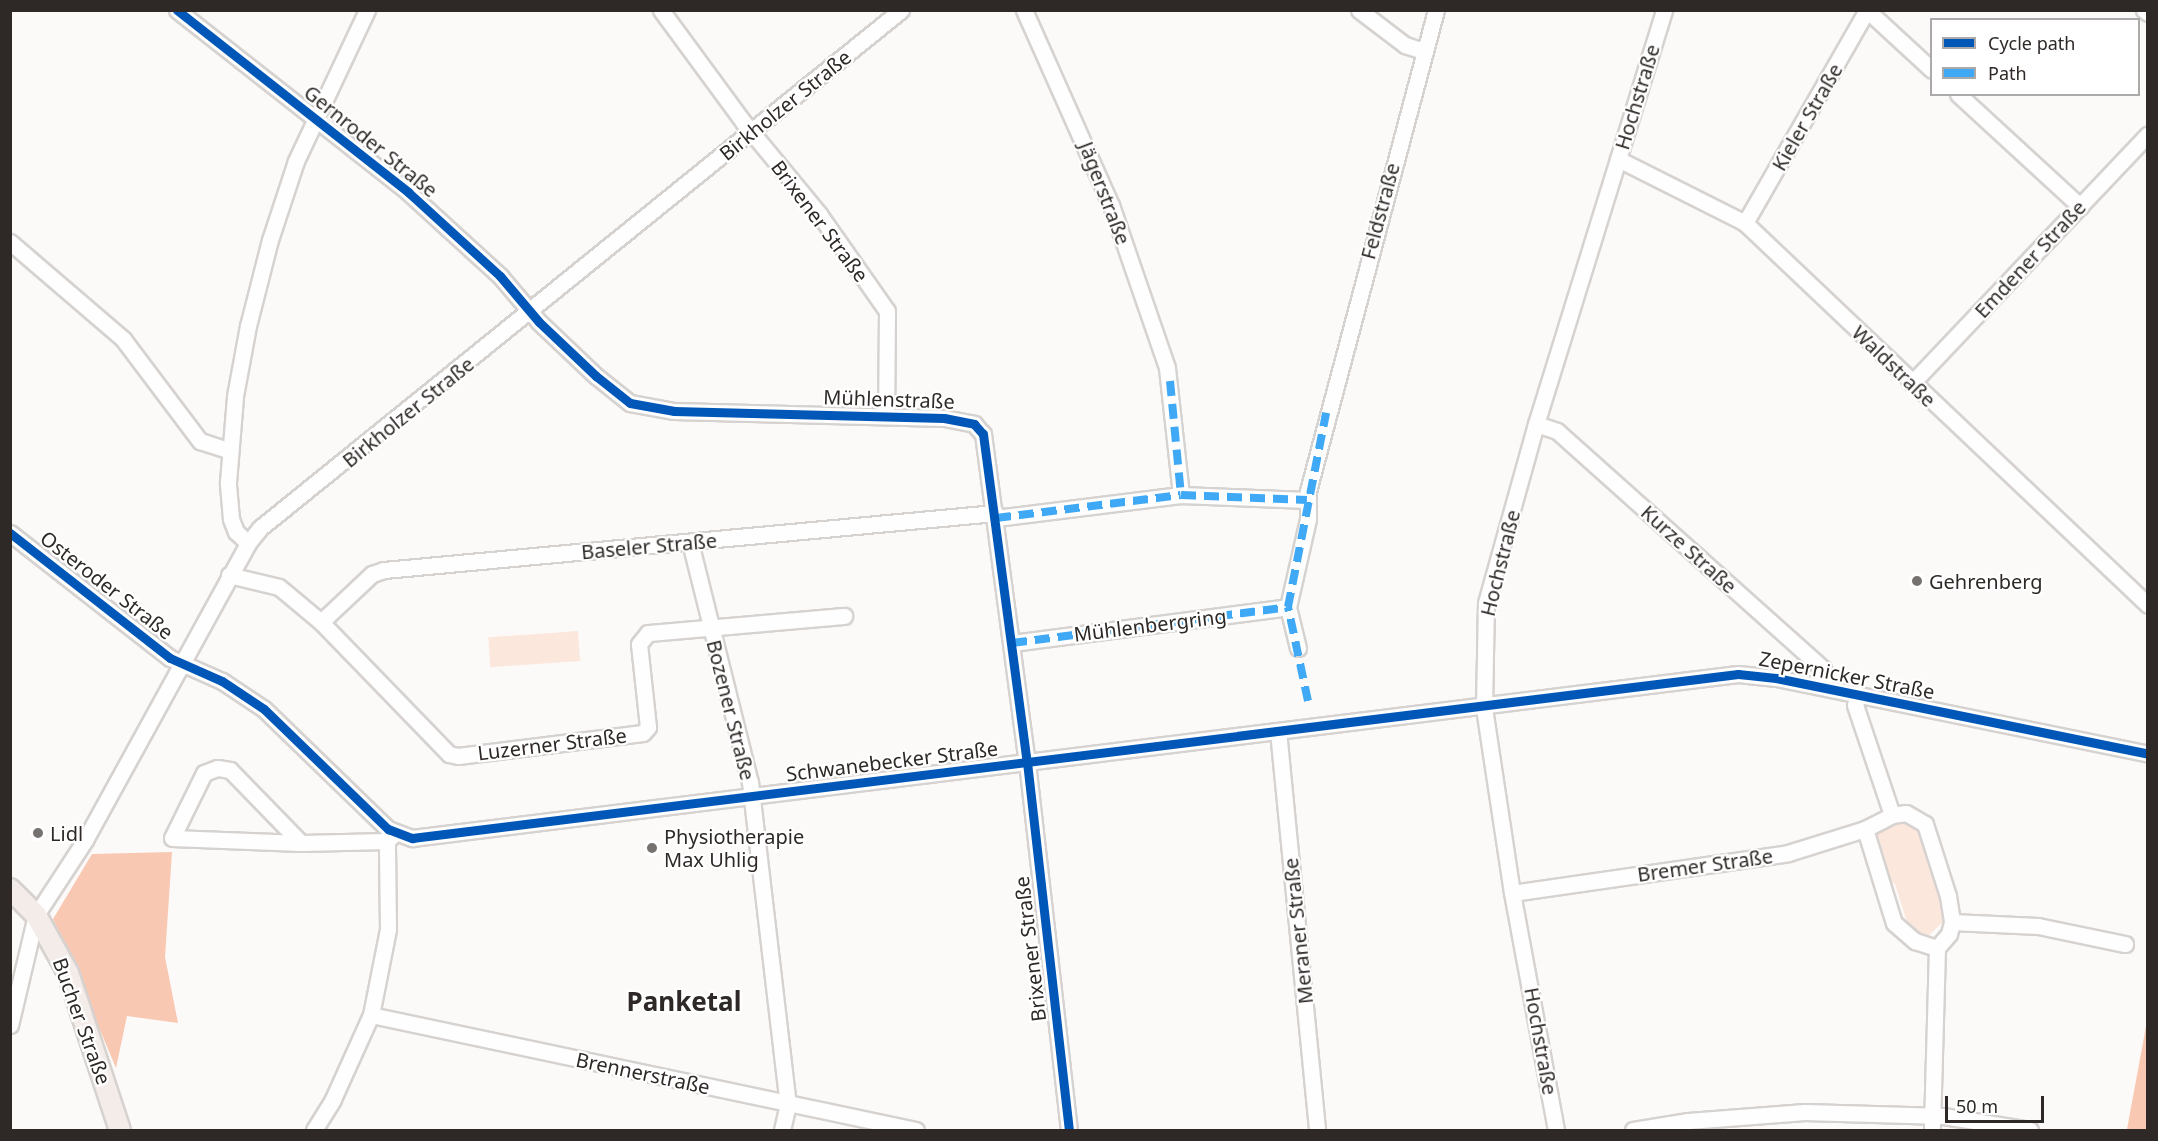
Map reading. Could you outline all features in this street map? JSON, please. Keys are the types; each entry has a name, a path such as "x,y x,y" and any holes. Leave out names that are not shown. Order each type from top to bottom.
{"main road":[{"name":"Bucher Straße","path":"10,889 36,915 68,973 120,1131"}],"street":[{"name":"Gernroder Straße","path":"177,10 443,223 532,311"},
{"path":"248,543 236,532 231,519 230,451 241,361 258,285 292,172 366,10"},
{"name":"Brixener Straße","path":"661,10 751,132 819,214 887,311"},
{"name":"Birkholzer Straße","path":"36,915 86,840 229,575 260,528 532,311 901,10"},
{"name":"Jägerstraße","path":"1024,10 1111,205 1168,375 1181,495"},
{"path":"1359,10 1404,45 1423,51"},
{"name":"Feldstraße","path":"1307,500 1328,408 1423,51 1436,10"},
{"name":"Hochstraße","path":"1556,1131 1512,893 1484,707 1486,603 1536,424 1664,10"},
{"path":"1867,10 1930,68"},
{"name":"Kieler Straße","path":"1746,223 1867,10"},
{"path":"1960,96 2080,206"},
{"name":"Emdener Straße","path":"1912,383 2148,134"},
{"name":"Waldstraße","path":"1618,159 1746,223 2148,605"},
{"path":"10,242 123,339 200,441 230,451"},
{"name":"Mühlenstraße","path":"532,311 616,395 642,408 944,418 974,424 983,434 988,452 1027,762"},
{"name":"Mühlenstraße","path":"886,416 887,311"},
{"name":"Kurze Straße","path":"1536,424 1557,431 1823,669 1825,687"},
{"path":"996,515 1181,495 1307,500 1308,519 1288,607 1298,648"},
{"name":"Baseler Straße","path":"321,622 372,574 384,570 996,515"},
{"name":"Osteroder Straße","path":"10,533 182,664 222,681 264,709 391,838"},
{"name":"Bozener Straße","path":"690,542 752,796 788,1104 782,1131"},
{"name":"Luzerner Straße","path":"229,575 279,587 321,622 434,740 449,754 458,756 643,733 648,727 639,644 642,637 664,630 844,616"},
{"name":"Mühlenbergring","path":"1012,643 1288,607"},
{"name":"Zepernicker Straße","path":"1395,717 1738,674 1825,687 2148,754"},
{"path":"1858,694 1856,705 1892,815 1906,813 1925,824 1948,896 1952,922 1949,934 1937,948 1932,1123"},
{"name":"Schwanebecker Straße","path":"301,843 230,770 217,768 204,773 172,838 256,844 301,843 391,838 412,838 1395,717"},
{"name":"Meraner Straße","path":"1278,731 1317,1131"},
{"name":"Brixener Straße","path":"1027,762 1069,1131"},
{"name":"Bremer Straße","path":"1512,893 1788,853 1865,829 1892,815"},
{"path":"1865,829 1894,923 1915,941 1937,948"},
{"path":"314,1131 333,1099 371,1015 388,929 391,838"},
{"path":"10,1025 36,915"},
{"path":"1952,922 2038,926 2125,944"},
{"name":"Brennerstraße","path":"371,1015 916,1131"},
{"path":"1633,1131 1688,1121 1805,1112 2030,1131"}],"shaded area":[{"path":"578,631 580,661 490,667 488,637"},
{"path":"1895,822 1913,826 1920,833 1942,898 1942,923 1929,935 1914,932 1908,925 1895,884 1886,879 1876,844 1878,832"},
{"path":"172,852 165,957 178,1023 127,1016 116,1068 53,919 92,854"},
{"path":"2147,1021 2147,1130 2127,1130 2127,1129"}],"marked path":[{"path":"1170,381 1181,495"},
{"path":"1308,701 1288,607 1326,413"},
{"path":"996,518 1181,495 1307,500"},
{"path":"1012,643 1288,607"}],"cycle path":[{"path":"177,10 408,192 500,276 539,322 596,376 630,403 674,411 944,418 974,424 983,434 1027,762 1069,1130"},
{"path":"10,533 170,658 222,681 264,709 388,829 412,838 1738,674 1776,678 2148,754"}],"place":[{"name":"Gehrenberg","path":"1917,581"},
{"name":"Lidl","path":"38,833"},
{"name":"Physiotherapie Max Uhlig","path":"652,848"}],"district":[{"name":"Panketal","path":"684,1002"}]}
